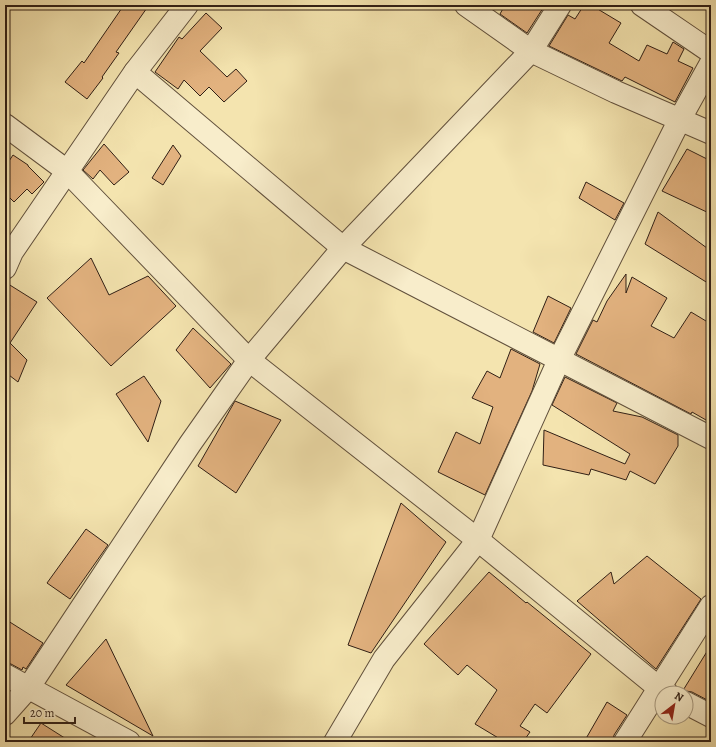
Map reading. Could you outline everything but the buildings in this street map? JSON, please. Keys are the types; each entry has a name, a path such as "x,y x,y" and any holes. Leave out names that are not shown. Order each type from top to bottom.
{"street":[{"path":"5,268 12,252 67,171 136,72 187,5"},
{"path":"466,5 531,50 616,92 711,133"},
{"path":"5,714 29,687 185,451 249,360 343,248 531,50 560,5"},
{"path":"642,5 711,52"},
{"path":"336,742 384,659 478,540 559,360 680,119 711,63"},
{"path":"136,72 343,248 711,438"},
{"path":"5,125 67,171 249,360 478,540 656,685"},
{"path":"666,685 711,606"},
{"path":"5,675 129,742"},
{"path":"625,742 654,703"},
{"path":"694,707 711,716"}]}
